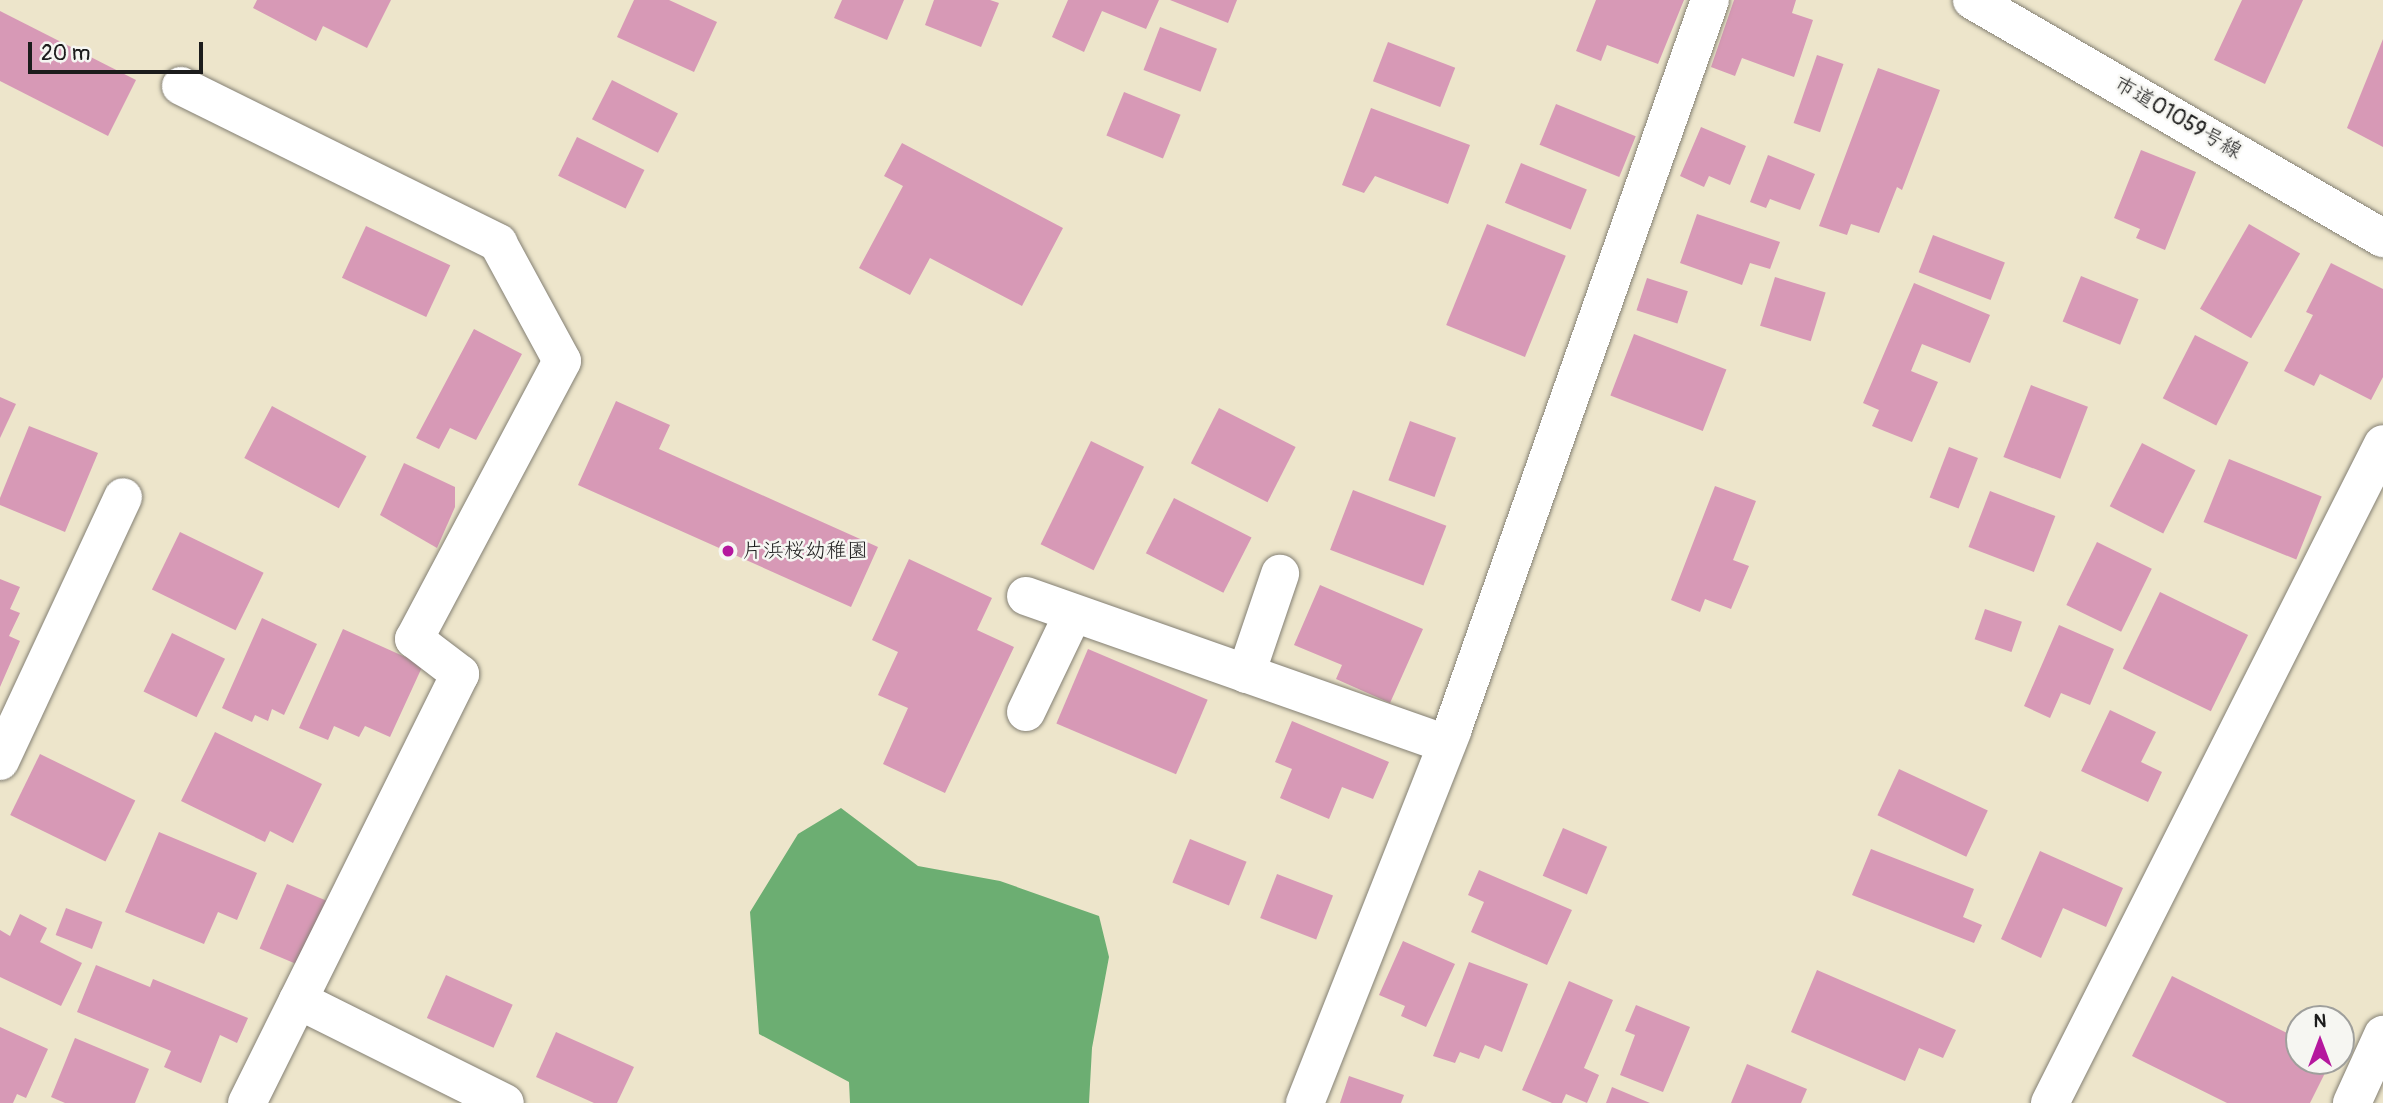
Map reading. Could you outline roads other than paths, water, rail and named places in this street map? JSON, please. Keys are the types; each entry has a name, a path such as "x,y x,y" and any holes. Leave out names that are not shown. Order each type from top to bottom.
{"street":[{"path":"1305,1103 1447,744 1710,0"},
{"name":"市道01059号線","path":"1972,0 2383,238"},
{"path":"181,86 498,243 562,361 414,639 460,674 247,1103"},
{"path":"2050,1103 2383,444"},
{"path":"0,761 123,496"},
{"path":"1246,674 1280,574"},
{"path":"1026,596 1447,744"},
{"path":"1027,712 1073,614"},
{"path":"298,1000 505,1103"},
{"path":"2352,1103 2383,1035"}],"place":[{"name":"片浜桜幼稚園","path":"728,551"}]}
